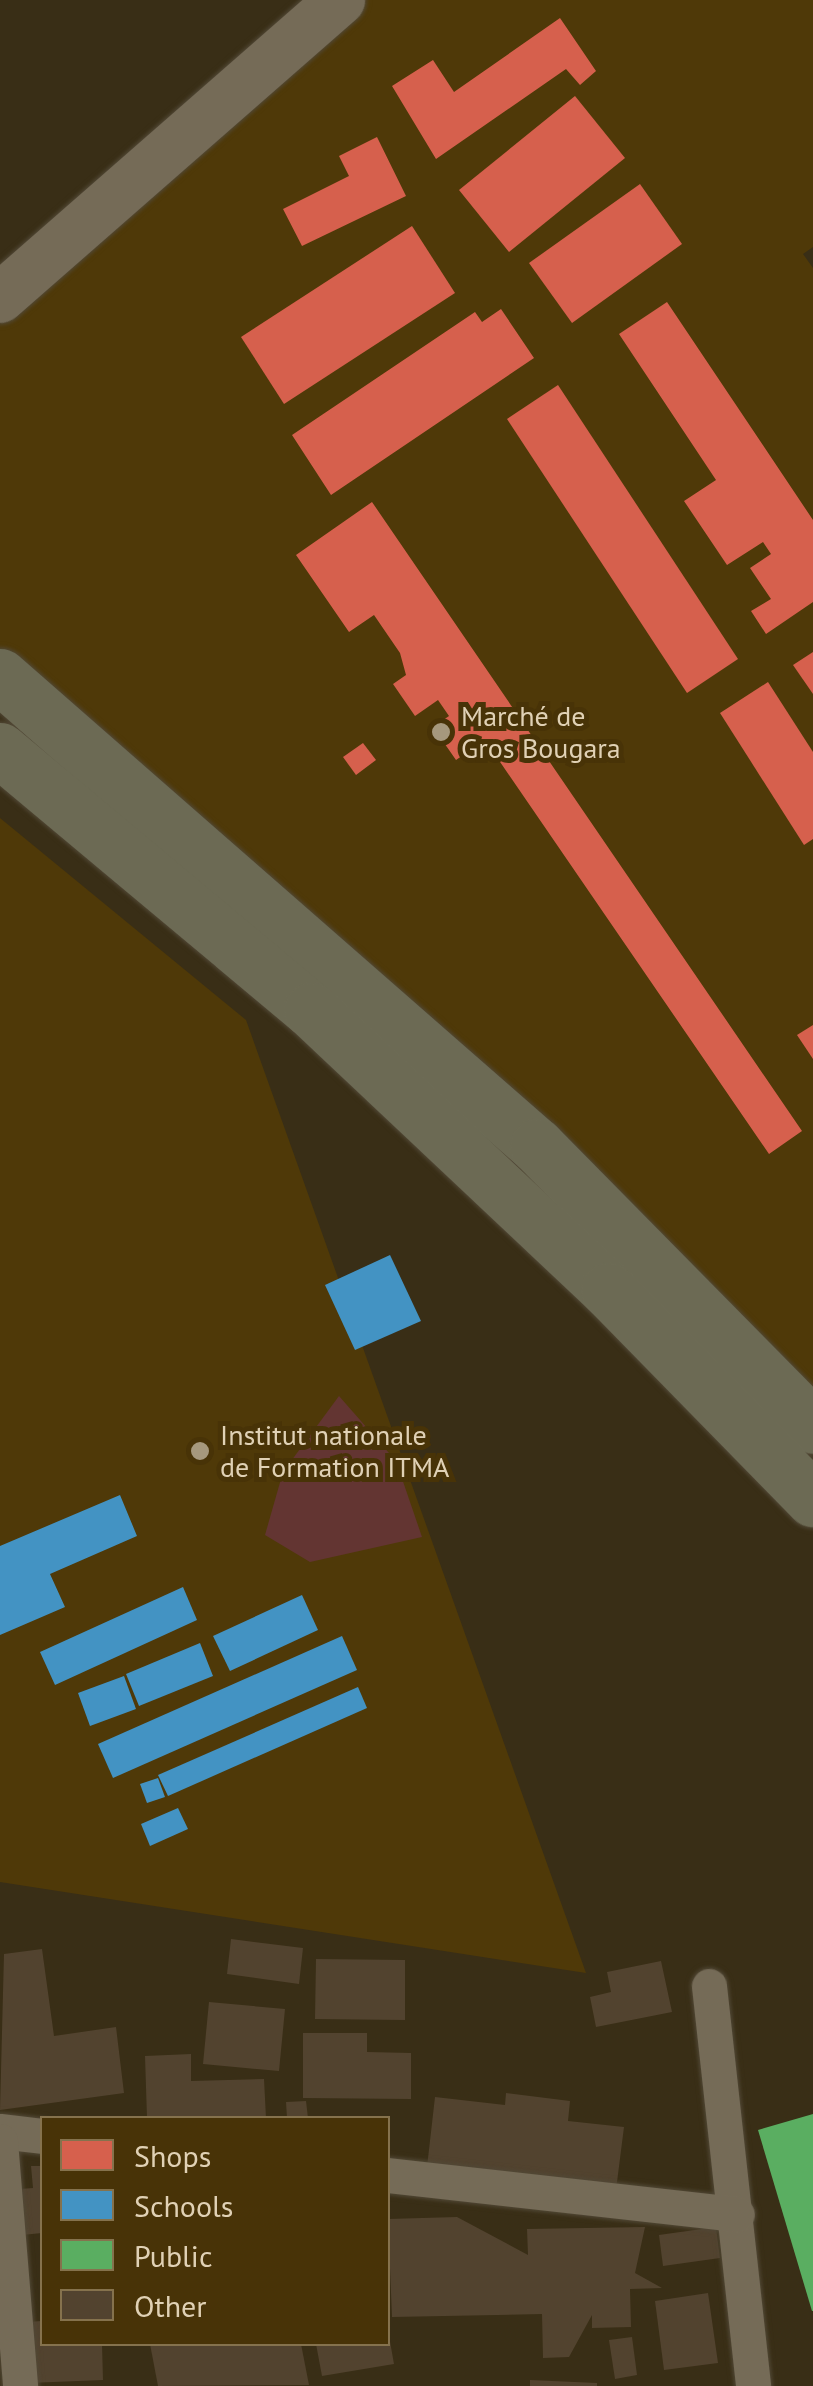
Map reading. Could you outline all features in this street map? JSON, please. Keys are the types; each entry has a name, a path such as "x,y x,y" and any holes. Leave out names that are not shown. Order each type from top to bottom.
{"highway":[{"path":"0,676 537,1146 813,1426"},
{"path":"0,750 312,1010 608,1290 813,1500"}],"main road":[{"path":"0,298 340,0"}],"street":[{"path":"708,1986 737,2214 753,2386"},
{"path":"0,2131 40,2136"},
{"path":"0,2141 20,2386"},
{"path":"390,2174 737,2214"}],"shaded area":[{"name":"Marché de Gros Bougara","path":"338,0 813,0 813,247 803,254 813,268 813,1426 0,676 0,312"},
{"name":"Institut nationale de Formation ITMA","path":"0,818 246,1020 586,1973 0,1882"},
{"path":"339,1396 396,1461 422,1537 310,1562 265,1535 283,1472"}],"building: Shops":[{"path":"560,18 596,71 580,85 566,69 436,159 392,86 433,60 454,92"},
{"path":"575,96 625,158 509,252 459,190"},
{"path":"377,137 406,196 302,246 283,209 349,176 339,156"},
{"path":"640,184 682,244 572,323 529,263"},
{"path":"412,226 455,293 284,404 241,337"},
{"path":"667,302 813,520 813,602 766,634 751,611 771,599 750,568 771,554 763,542 727,565 684,501 716,480 619,334"},
{"path":"501,309 534,358 331,495 292,435 475,312 482,322"},
{"path":"558,385 738,659 687,693 507,419"},
{"path":"372,502 802,1131 769,1154 485,740 456,760 433,727 449,716 438,700 415,716 393,684 406,675 400,653 374,615 349,632 296,555"},
{"path":"813,652 813,694 793,665"},
{"path":"768,682 813,752 813,839 804,845 720,713"},
{"path":"363,743 376,760 356,775 343,757"},
{"path":"813,1025 813,1059 797,1035"}],"building: Schools":[{"path":"390,1255 421,1321 355,1350 325,1285"},
{"path":"120,1495 137,1536 50,1574 65,1607 0,1635 0,1546"},
{"path":"183,1587 197,1620 55,1685 40,1652"},
{"path":"302,1595 318,1630 230,1671 213,1636"},
{"path":"342,1636 357,1670 113,1778 98,1744"},
{"path":"200,1643 213,1676 139,1706 126,1674"},
{"path":"124,1676 136,1709 90,1726 78,1693"},
{"path":"358,1687 367,1708 168,1796 158,1775"},
{"path":"158,1778 165,1797 147,1803 140,1784"},
{"path":"178,1808 188,1829 150,1846 141,1824"}],"building: Public":[{"path":"813,2114 813,2311 812,2311 758,2130"}],"building: Other":[{"path":"231,1939 303,1948 299,1984 227,1974"},
{"path":"42,1949 54,2036 116,2027 124,2093 0,2110 4,1954"},
{"path":"316,1959 405,1960 405,2020 315,2019"},
{"path":"661,1961 672,2012 596,2027 590,1997 611,1992 607,1972"},
{"path":"209,2002 285,2009 279,2071 203,2064"},
{"path":"303,2033 367,2033 367,2052 411,2053 411,2099 303,2098"},
{"path":"191,2054 191,2081 264,2079 266,2116 147,2116 145,2056"},
{"path":"506,2093 570,2101 568,2121 624,2127 616,2190 427,2167 435,2097 505,2105"},
{"path":"306,2101 308,2116 287,2116 286,2102"},
{"path":"31,2166 40,2166 40,2233 12,2236 7,2190 33,2188"},
{"path":"457,2217 528,2255 527,2229 645,2227 635,2273 662,2288 630,2289 631,2327 592,2328 592,2315 569,2357 543,2358 542,2314 392,2317 390,2219"},
{"path":"716,2227 720,2258 663,2266 659,2235"},
{"path":"708,2293 718,2363 664,2370 655,2301"},
{"path":"40,2321 40,2346 102,2346 103,2380 29,2383 26,2322"},
{"path":"632,2337 637,2375 615,2379 609,2340"},
{"path":"390,2342 394,2364 322,2376 316,2346 390,2346"},
{"path":"150,2346 301,2346 309,2385 158,2386"},
{"path":"530,2380 597,2383 597,2386 530,2386"}],"place":[{"name":"Marché de Gros Bougara","path":"441,732"},
{"name":"Institut nationale de Formation ITMA","path":"200,1451"}]}
